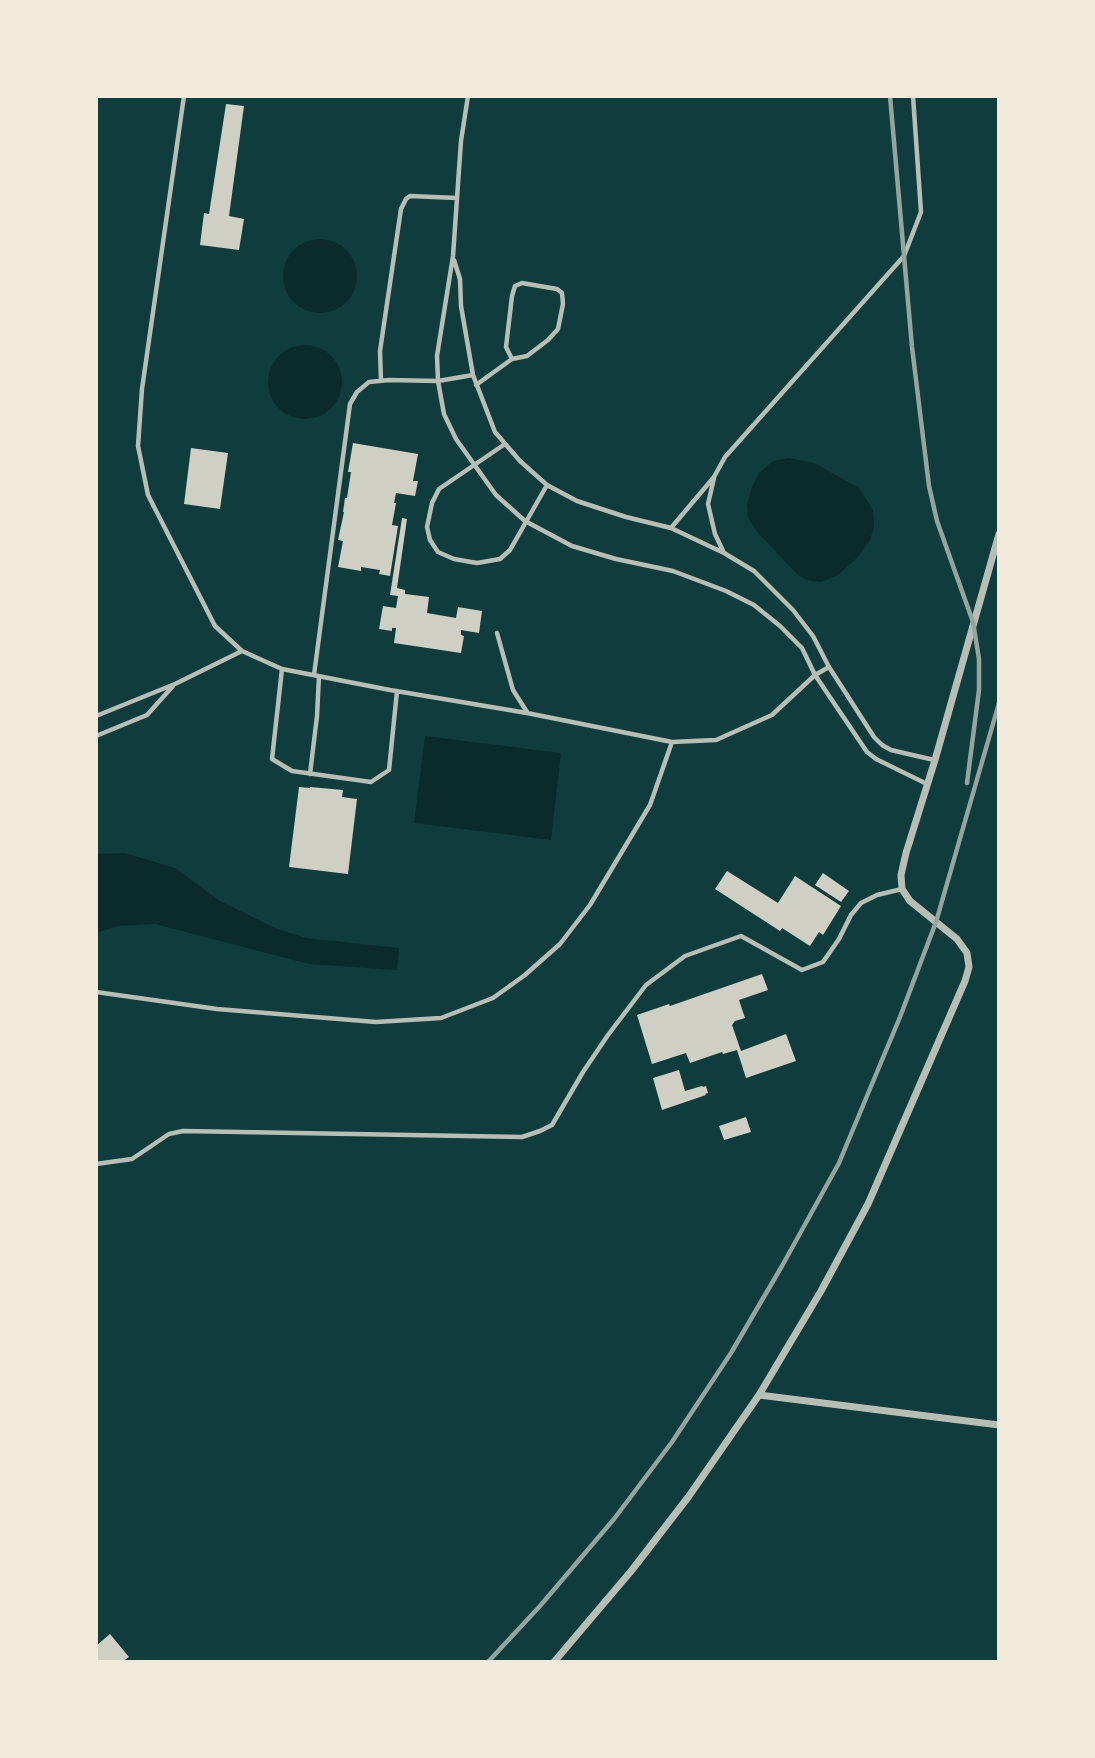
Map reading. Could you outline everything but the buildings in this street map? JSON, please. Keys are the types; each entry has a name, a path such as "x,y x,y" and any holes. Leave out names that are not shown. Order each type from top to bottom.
{"street":[{"path":"554,1662 632,1570 689,1496 759,1395 821,1291 868,1204 965,981 969,967 967,953 957,939 910,901 902,888 901,875 999,534"},
{"path":"759,1395 999,1425"}],"lane":[{"path":"184,96 144,376 138,446 148,495 215,626 242,651 282,669 672,742 716,740 772,715 815,675 829,667"},
{"path":"468,96 461,141 453,256 437,356 438,382 444,414 457,439 496,495 525,522 572,546 673,571 754,605 802,648 815,675 867,752 928,784"},
{"path":"671,528 714,477 725,457 904,256 921,212 913,96"},
{"path":"381,381 380,351 401,209 410,196 457,198"},
{"path":"453,256 460,279 461,306 472,375 495,432 520,461 547,485 577,501 671,528 724,553 754,571 793,610 813,636 829,667 874,737 891,750 935,760"},
{"path":"476,385 512,359 527,356 558,329 564,304 562,293 557,289 522,283 515,286 506,347 512,359"},
{"path":"310,774 317,716 316,676 350,404 356,392 369,382 438,382 472,375"},
{"path":"505,443 439,489 432,503 427,527 430,540 438,552 454,559 477,563 499,559 510,550 547,485"},
{"path":"714,477 708,504 715,534 724,553"},
{"path":"497,633 513,690 527,713"},
{"path":"96,716 175,684 242,651"},
{"path":"282,669 272,759 292,771 370,782 389,770 397,691"},
{"path":"96,736 147,715 175,684"},
{"path":"96,992 217,1009 376,1023 441,1018 494,998 525,975 559,944 590,905 650,805 672,742"},
{"path":"96,1164 132,1159 169,1134 183,1130 522,1137 540,1131 552,1125 589,1062 646,985 685,956 741,936 802,970 822,962 861,903 902,888"}],"water":[{"path":"320,239 334,242 346,250 354,262 357,276 354,290 346,302 334,310 320,313 306,310 294,302 286,290 283,276 286,262 294,250 306,242"},
{"path":"305,345 319,348 331,356 339,368 342,382 339,396 331,408 319,416 305,419 291,416 279,408 271,396 268,382 271,368 279,356 291,348"},
{"path":"789,458 814,463 859,488 873,510 874,527 870,540 858,557 838,575 821,582 799,576 758,533 748,518 747,504 759,473 773,461"},
{"path":"425,736 561,753 551,840 414,823"},
{"path":"125,853 175,868 220,901 275,928 306,938 399,948 397,970 309,964 155,924 118,926 96,933 96,854"}],"railway":[{"path":"890,96 912,347 929,486 937,521 973,622 979,659 979,690 967,783"},
{"path":"488,1662 614,1519 672,1442 731,1353 839,1163 936,922 999,703"}]}
